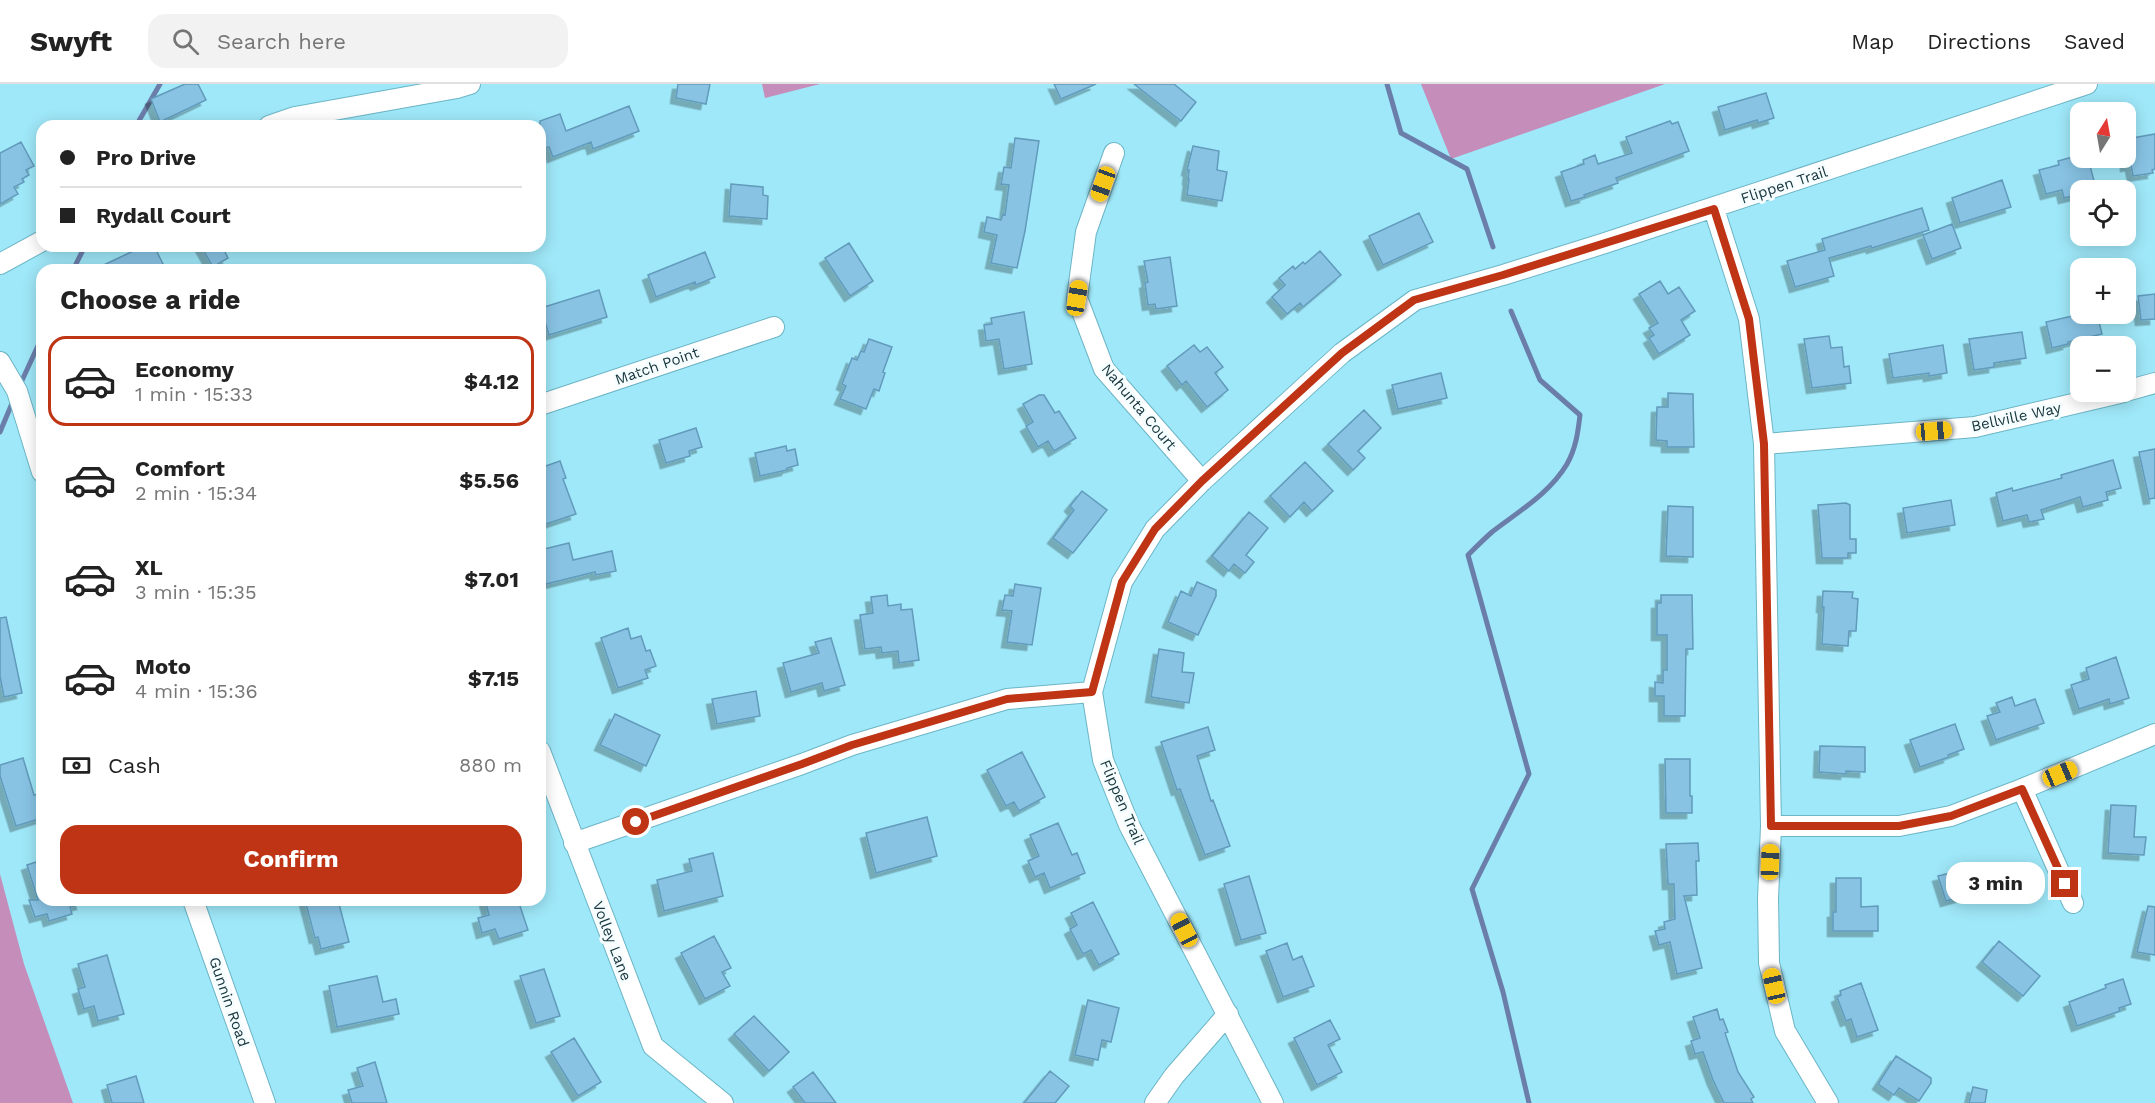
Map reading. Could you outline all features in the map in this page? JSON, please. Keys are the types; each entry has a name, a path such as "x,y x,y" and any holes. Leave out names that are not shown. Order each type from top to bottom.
{"street":[{"path":"286,120 470,84"},
{"name":"Flippen Trail","path":"1273,1103 1129,825 1103,760 1092,692 1122,582 1155,529 1202,481 1342,353 1414,300 1503,275 1714,209 2086,84"},
{"name":"Nahunta Court","path":"1114,153 1086,232 1077,298 1104,369 1202,481"},
{"path":"1714,209 1749,319 1764,444 1771,826 1768,899 1769,963 1785,1031 1828,1103"},
{"path":"0,264 36,244"},
{"name":"Match Point","path":"546,403 774,327"},
{"path":"0,362 17,391 36,453"},
{"name":"Bellville Way","path":"2136,388 2155,383"},
{"name":"Bellville Way","path":"1764,444 1975,427 2079,402"},
{"path":"574,843 852,745 1007,699 1092,692"},
{"path":"1771,826 1899,826 1951,816 2155,734"},
{"name":"Volley Lane","path":"546,767 653,1046 723,1103"},
{"path":"2022,789 2073,903"},
{"name":"Gunnin Road","path":"195,906 265,1103"},
{"path":"1155,1103 1174,1076 1228,1014"}],"shaded area":[{"path":"762,84 820,84 765,98"},
{"path":"1421,84 1665,84 1451,159"},
{"path":"0,874 24,964 73,1103 0,1103"}],"building":[{"path":"185,84 198,84 206,100 164,120 159,120 151,99"},
{"path":"678,84 710,84 706,104 676,98"},
{"path":"1054,84 1096,84 1061,99"},
{"path":"1134,84 1174,84 1196,102 1181,121"},
{"path":"1766,93 1774,118 1758,123 1757,120 1725,130 1718,107"},
{"path":"629,106 639,131 593,149 591,142 553,157 549,147 546,148 546,120 543,120 560,114 566,131"},
{"path":"1670,121 1672,124 1678,122 1689,151 1616,178 1618,183 1571,201 1561,172 1584,164 1583,160 1595,155 1598,164 1632,153 1626,137"},
{"path":"2155,134 2153,173 2133,176 2132,168 2136,168 2136,137"},
{"path":"1015,138 1039,141 1017,268 991,263 997,235 984,232 987,217 1001,220 1003,214 1005,215 1009,185 1001,184 1004,167 1011,168"},
{"path":"21,142 34,166 26,170 29,175 22,179 24,182 14,187 18,194 0,204 0,153"},
{"path":"1193,146 1219,151 1217,170 1227,172 1222,201 1187,195 1189,170 1187,170"},
{"path":"2070,158 2070,168 2091,168 2094,180 2070,180 2070,197 2064,198 2062,190 2046,194 2039,170 2059,165 2058,161"},
{"path":"2002,180 2011,207 1960,223 1952,198"},
{"path":"731,184 763,187 763,195 768,196 767,219 729,216"},
{"path":"1922,208 1929,230 1872,248 1871,246 1829,258 1834,276 1795,287 1787,261 1825,250 1822,239"},
{"path":"1419,213 1433,242 1383,265 1369,236"},
{"path":"1952,224 1961,248 1932,259 1923,235"},
{"path":"849,243 873,281 850,296 825,258"},
{"path":"1320,251 1341,275 1303,307 1300,303 1287,314 1272,297 1285,285 1279,278 1293,266 1295,269 1303,262 1305,264"},
{"path":"131,252 157,252 163,264 106,264"},
{"path":"204,252 225,252 228,258 218,264 211,264"},
{"path":"705,252 715,277 656,297 648,275"},
{"path":"1170,257 1177,306 1156,309 1155,304 1148,305 1145,283 1148,282 1144,261"},
{"path":"1660,281 1668,294 1679,287 1695,311 1681,320 1690,335 1659,354 1649,338 1654,335 1649,328 1658,323 1639,294"},
{"path":"599,290 607,317 549,335 546,325 546,306"},
{"path":"2155,294 2155,319 2141,320 2138,296"},
{"path":"1024,312 1032,364 1004,369 999,339 986,341 984,325 992,324 991,318"},
{"path":"2070,317 2070,324 2100,324 2102,334 2070,336 2068,344 2052,348 2046,322"},
{"path":"2022,332 2026,358 1994,363 1994,367 1974,370 1969,339"},
{"path":"1829,336 1831,348 1842,347 1844,367 1849,366 1851,383 1812,388 1804,339"},
{"path":"869,339 892,347 879,391 874,389 866,409 840,399 846,386 842,384 852,358 857,360 861,351 864,352"},
{"path":"1194,345 1200,352 1207,347 1223,367 1215,373 1228,390 1207,407 1186,381 1182,385 1167,366"},
{"path":"1943,345 1947,373 1893,378 1889,354"},
{"path":"1441,373 1447,398 1398,409 1392,385"},
{"path":"1668,393 1693,394 1694,447 1667,447 1667,441 1656,440 1657,407 1668,407"},
{"path":"1039,395 1044,395 1055,413 1059,411 1076,438 1054,451 1048,441 1038,447 1026,426 1033,422 1023,404"},
{"path":"1364,410 1381,428 1358,451 1365,458 1353,470 1328,444"},
{"path":"696,428 702,447 689,451 690,456 666,463 659,440"},
{"path":"786,446 787,451 795,449 798,465 760,476 755,453"},
{"path":"2155,449 2155,498 2149,499 2139,452"},
{"path":"2113,460 2121,488 2106,492 2108,500 2083,507 2080,497 2041,510 2044,519 2029,522 2027,515 2003,521 1996,493 2012,488 2013,491 2062,478 2061,475"},
{"path":"560,461 566,478 563,479 576,514 546,524 546,466"},
{"path":"1305,462 1333,491 1312,511 1304,502 1290,517 1270,496"},
{"path":"1082,491 1107,510 1073,553 1053,538 1074,510 1070,506"},
{"path":"1951,500 1955,525 1907,533 1903,508"},
{"path":"1846,503 1850,505 1850,539 1856,539 1856,553 1848,553 1848,558 1822,558 1818,505"},
{"path":"1668,506 1693,507 1693,557 1666,556"},
{"path":"1249,512 1268,528 1246,555 1254,562 1245,573 1234,564 1229,571 1212,556"},
{"path":"569,543 573,560 612,551 616,571 596,575 595,572 546,584 546,549"},
{"path":"1197,582 1216,590 1216,596 1198,635 1168,622 1181,591 1191,596"},
{"path":"1015,584 1041,588 1032,645 1007,642 1012,611 1002,610 1005,595 1013,596"},
{"path":"1823,591 1853,592 1852,598 1858,599 1856,631 1849,631 1848,646 1822,644"},
{"path":"887,595 888,606 901,604 901,610 912,609 919,660 899,663 898,651 882,653 881,647 865,649 860,615 873,613 871,597"},
{"path":"1661,595 1692,595 1693,649 1686,649 1685,716 1664,716 1664,696 1655,696 1655,682 1663,683 1663,670 1667,670 1667,635 1657,635 1657,603 1661,603"},
{"path":"6,617 22,693 4,697 0,676 0,618"},
{"path":"628,628 631,639 641,636 646,651 650,650 656,666 645,670 648,678 618,688 601,638"},
{"path":"831,638 845,685 824,691 822,683 791,692 783,663 819,653 815,642"},
{"path":"1159,649 1184,653 1182,672 1194,673 1189,703 1151,697"},
{"path":"2116,657 2129,698 2110,704 2109,699 2079,709 2071,685 2089,679 2086,668"},
{"path":"756,691 760,716 717,724 712,699"},
{"path":"2012,697 2015,706 2035,699 2044,723 1996,740 1987,716 2000,712 1996,703"},
{"path":"615,714 660,735 646,766 600,745"},
{"path":"1955,724 1964,749 1920,767 1910,740"},
{"path":"1208,727 1215,750 1197,756 1211,801 1213,800 1230,846 1205,855 1180,789 1177,790 1161,742"},
{"path":"1820,746 1865,747 1865,772 1846,771 1846,774 1819,772"},
{"path":"1022,752 1045,797 1019,811 1014,802 1006,806 987,770"},
{"path":"23,758 34,795 36,794 36,820 16,826 0,776 0,765"},
{"path":"1665,759 1690,759 1692,813 1666,813"},
{"path":"2111,805 2136,806 2134,837 2146,837 2144,855 2108,853"},
{"path":"927,817 937,856 876,873 866,833"},
{"path":"1058,823 1072,855 1077,853 1085,873 1050,888 1044,873 1035,877 1028,861 1039,856 1030,835"},
{"path":"1698,843 1697,895 1684,896 1702,968 1677,974 1670,942 1659,945 1655,931 1665,929 1664,922 1675,919 1674,884 1668,884 1666,844"},
{"path":"713,853 723,896 664,911 657,880 692,871 689,859"},
{"path":"36,862 36,894 27,865"},
{"path":"1989,863 1996,887 1946,901 1938,876"},
{"path":"1249,876 1266,933 1241,940 1224,884"},
{"path":"1836,878 1861,878 1861,907 1878,906 1878,931 1833,931 1833,912 1836,912"},
{"path":"29,900 36,900 36,906 74,906 70,907 72,914 49,921 47,914 35,917"},
{"path":"1093,902 1119,954 1099,965 1091,950 1083,954 1070,929 1077,925 1071,913"},
{"path":"307,906 340,906 349,942 321,949 318,937 315,938"},
{"path":"487,906 520,906 528,930 499,939 495,929 482,933 478,918 489,915"},
{"path":"2148,906 2155,907 2155,955 2137,952"},
{"path":"714,936 731,968 722,972 730,986 705,999 681,953"},
{"path":"1999,941 2040,976 2023,996 1982,962"},
{"path":"1287,943 1293,960 1302,956 1314,986 1283,997 1266,951"},
{"path":"107,955 124,1014 98,1021 94,1006 84,1009 78,989 85,987 78,964"},
{"path":"544,969 560,1016 536,1023 520,976"},
{"path":"377,976 383,1002 396,999 399,1014 337,1027 329,986"},
{"path":"2123,979 2131,1004 2119,1008 2120,1011 2077,1026 2069,1002"},
{"path":"1861,983 1878,1030 1857,1037 1851,1019 1846,1021 1837,997 1841,995 1840,991"},
{"path":"1088,1000 1119,1008 1111,1042 1102,1040 1098,1060 1075,1055"},
{"path":"1717,1009 1720,1020 1723,1019 1728,1032 1725,1033 1738,1072 1754,1097 1751,1099 1753,1103 1724,1103 1703,1052 1695,1054 1691,1041 1700,1038 1693,1017"},
{"path":"754,1016 789,1052 769,1071 734,1034"},
{"path":"1330,1020 1340,1039 1328,1045 1342,1072 1317,1085 1294,1038"},
{"path":"574,1038 601,1082 578,1096 551,1052"},
{"path":"1896,1056 1931,1078 1931,1083 1919,1101 1899,1088 1894,1095 1878,1084"},
{"path":"375,1062 387,1103 352,1103 348,1090 363,1086 357,1068"},
{"path":"1050,1071 1069,1086 1055,1103 1024,1103"},
{"path":"813,1072 836,1103 805,1103 793,1087"},
{"path":"136,1076 144,1103 112,1103 107,1085"},
{"path":"1973,1087 1987,1090 1985,1103 1969,1103"}],"waterway":[{"path":"139,120 160,84"},
{"path":"1387,84 1401,133 1467,169 1493,247"},
{"path":"76,264 82,252"},
{"path":"1511,311 1540,380 1580,415 1573,452 1560,474 1543,493 1492,532 1468,555 1529,774 1472,889 1503,992 1529,1103"},
{"path":"19,387 36,350"},
{"path":"0,432 13,401"}],"route":[{"path":"636,822 852,745 1007,699 1092,692 1122,582 1155,529 1202,481 1342,353 1414,300 1503,275 1714,209 1749,319 1764,444 1771,826 1899,826 1951,816 2022,789 2065,884"}]}
